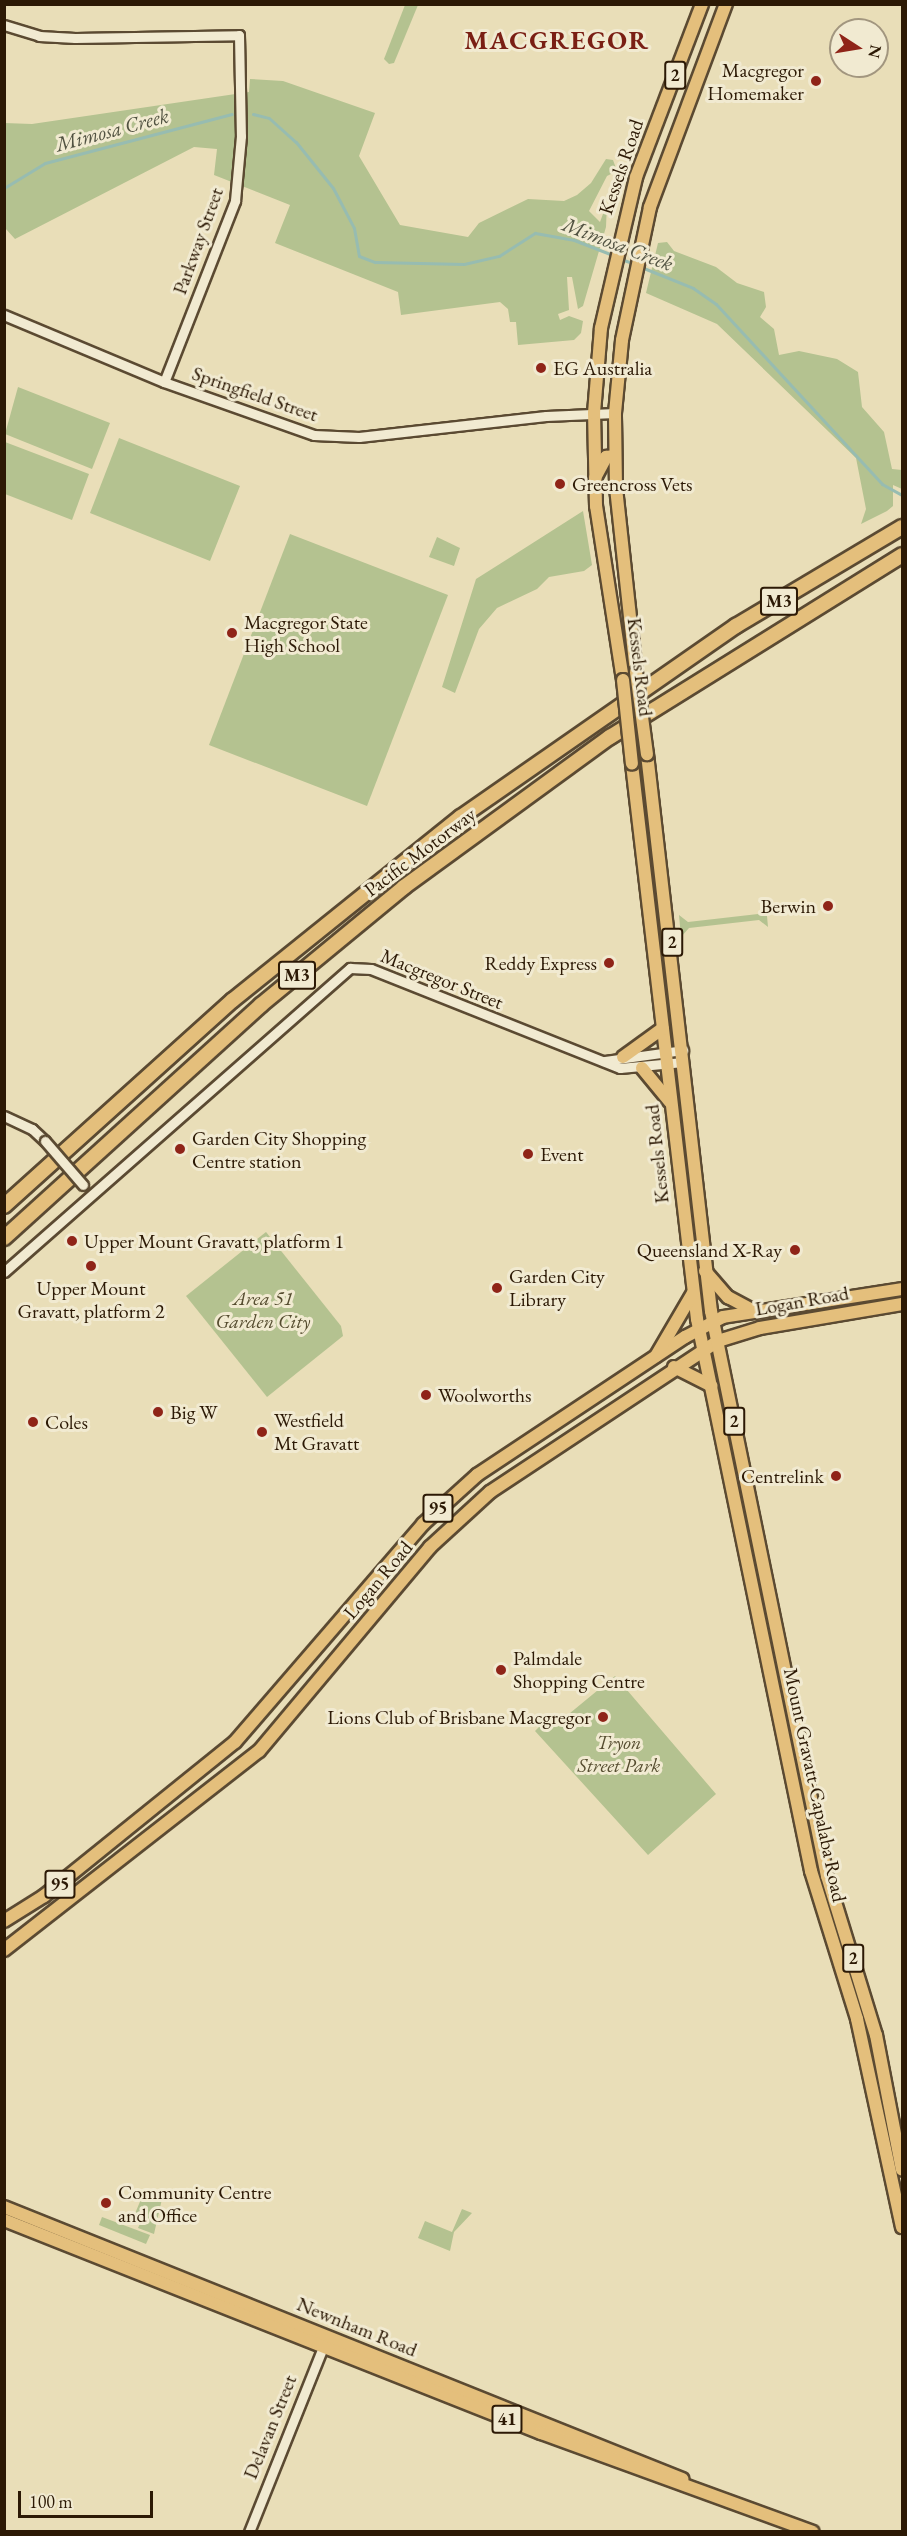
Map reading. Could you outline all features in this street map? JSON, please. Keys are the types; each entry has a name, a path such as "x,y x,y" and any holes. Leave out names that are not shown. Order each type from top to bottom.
{"highway":[{"name":"Pacific Motorway","path":"4,1206 233,1000 452,823 717,639 903,527"},
{"name":"Pacific Motorway","path":"4,1238 261,1005 404,887 610,737 903,555"}],"main road":[{"name":"Kessels Road","path":"702,4 638,171 617,244 610,273 594,413 595,478 623,681 693,1293 703,1348"},
{"name":"Kessels Road","path":"713,1322 705,1270 683,1056 636,672 615,456 615,413 631,283 637,254 661,172 726,4"},
{"path":"595,478 606,457 615,456"},
{"path":"623,1057 663,1028"},
{"path":"642,1068 670,1102"},
{"path":"705,1270 728,1298 752,1311"},
{"name":"Logan Road","path":"5,1921 52,1889 236,1742 455,1492 656,1356 713,1322 752,1311 903,1289"},
{"path":"656,1356 693,1293"},
{"name":"Logan Road","path":"4,1950 259,1751 468,1508 703,1348 753,1329 903,1304"},
{"name":"Mount Gravatt-Capalaba Road","path":"713,1322 826,1876 871,2015 903,2170"},
{"name":"Mount Gravatt-Capalaba Road","path":"703,1348 811,1870 857,2019 903,2227"},
{"path":"674,1367 712,1386"},
{"name":"Newnham Road","path":"5,2210 325,2342 813,2532"}],"street":[{"name":"Parkway Street","path":"4,25 39,36 75,38 239,35 241,136 235,201 164,382"},
{"name":"Springfield Street","path":"4,315 164,382 282,427 340,438 594,413 615,413"},
{"name":"Macgregor Street","path":"4,1272 94,1196 286,1020 350,968 371,969 538,1039 620,1068 667,1065 683,1056"},
{"path":"604,1061 666,1052 683,1056"},
{"path":"4,1116 32,1129 94,1196"},
{"name":"Delavan Street","path":"249,2532 325,2342"}],"green space":[{"path":"405,5 418,5 394,63 389,64 384,59"},
{"path":"250,79 283,81 375,113 359,156 400,225 468,237 479,223 528,199 564,201 577,195 591,183 606,159 613,160 617,171 607,176 589,211 600,222 607,203 606,227 583,306 578,309 572,277 567,277 569,310 558,314 560,320 569,316 583,321 581,333 574,340 518,345 516,322 510,322 508,309 500,302 401,315 398,292 275,243 290,205 214,175 217,149 194,147 15,239 5,228 4,123 32,124 249,92"},
{"path":"667,242 674,251 716,267 737,283 764,292 766,307 760,317 774,329 779,355 799,351 837,359 858,372 862,407 884,432 892,469 902,470 902,489 893,485 893,506 861,524 866,509 856,458 717,324 646,293 658,243"},
{"path":"18,387 110,423 92,469 5,434"},
{"path":"119,438 240,486 210,561 90,513"},
{"path":"5,442 89,474 72,520 5,494"},
{"path":"583,511 592,565 584,571 549,577 537,589 497,608 479,629 455,693 442,687 476,579"},
{"path":"290,534 448,595 367,806 209,745"},
{"path":"437,537 460,548 454,566 429,557"},
{"path":"766,905 768,927 759,920 689,928 681,937 679,915 688,922 758,914"},
{"name":"Area 51 Garden City","path":"266,1232 341,1326 343,1336 267,1397 186,1296"},
{"name":"Tryon Street Park","path":"615,1676 716,1794 648,1855 535,1731 551,1715 558,1723"},
{"path":"144,2192 162,2199 154,2234 138,2228 142,2219 134,2216"},
{"path":"462,2209 472,2213 454,2232 450,2251 418,2238 425,2221 452,2232"},
{"path":"102,2217 150,2235 146,2244 99,2225"}],"waterway":[{"name":"Mimosa Creek","path":"4,188 45,163 232,114"},
{"name":"Mimosa Creek","path":"253,114 269,118 296,142 333,188 354,228 359,256 375,262 464,264 499,256 535,233 574,240 615,256"},
{"name":"Mimosa Creek","path":"621,259 635,264"},
{"name":"Mimosa Creek","path":"641,267 693,288 716,304 882,484 902,495"}],"place":[{"name":"Macgregor Homemaker","path":"816,81"},
{"name":"EG Australia","path":"541,368"},
{"name":"Greencross Vets","path":"560,484"},
{"name":"Macgregor State High School","path":"232,633"},
{"name":"Berwin","path":"828,906"},
{"name":"Reddy Express","path":"609,963"},
{"name":"Garden City Shopping Centre station","path":"180,1149"},
{"name":"Event","path":"528,1154"},
{"name":"Upper Mount Gravatt, platform 1","path":"72,1241"},
{"name":"Queensland X-Ray","path":"795,1250"},
{"name":"Upper Mount Gravatt, platform 2","path":"91,1266"},
{"name":"Garden City Library","path":"497,1288"},
{"name":"Woolworths","path":"426,1395"},
{"name":"Big W","path":"158,1412"},
{"name":"Coles","path":"33,1422"},
{"name":"Westfield Mt Gravatt","path":"262,1432"},
{"name":"Centrelink","path":"836,1476"},
{"name":"Palmdale Shopping Centre","path":"501,1670"},
{"name":"Lions Club of Brisbane Macgregor","path":"603,1717"},
{"name":"Community Centre and Office","path":"106,2203"}],"district":[{"name":"MACGREGOR","path":"557,41"}]}
